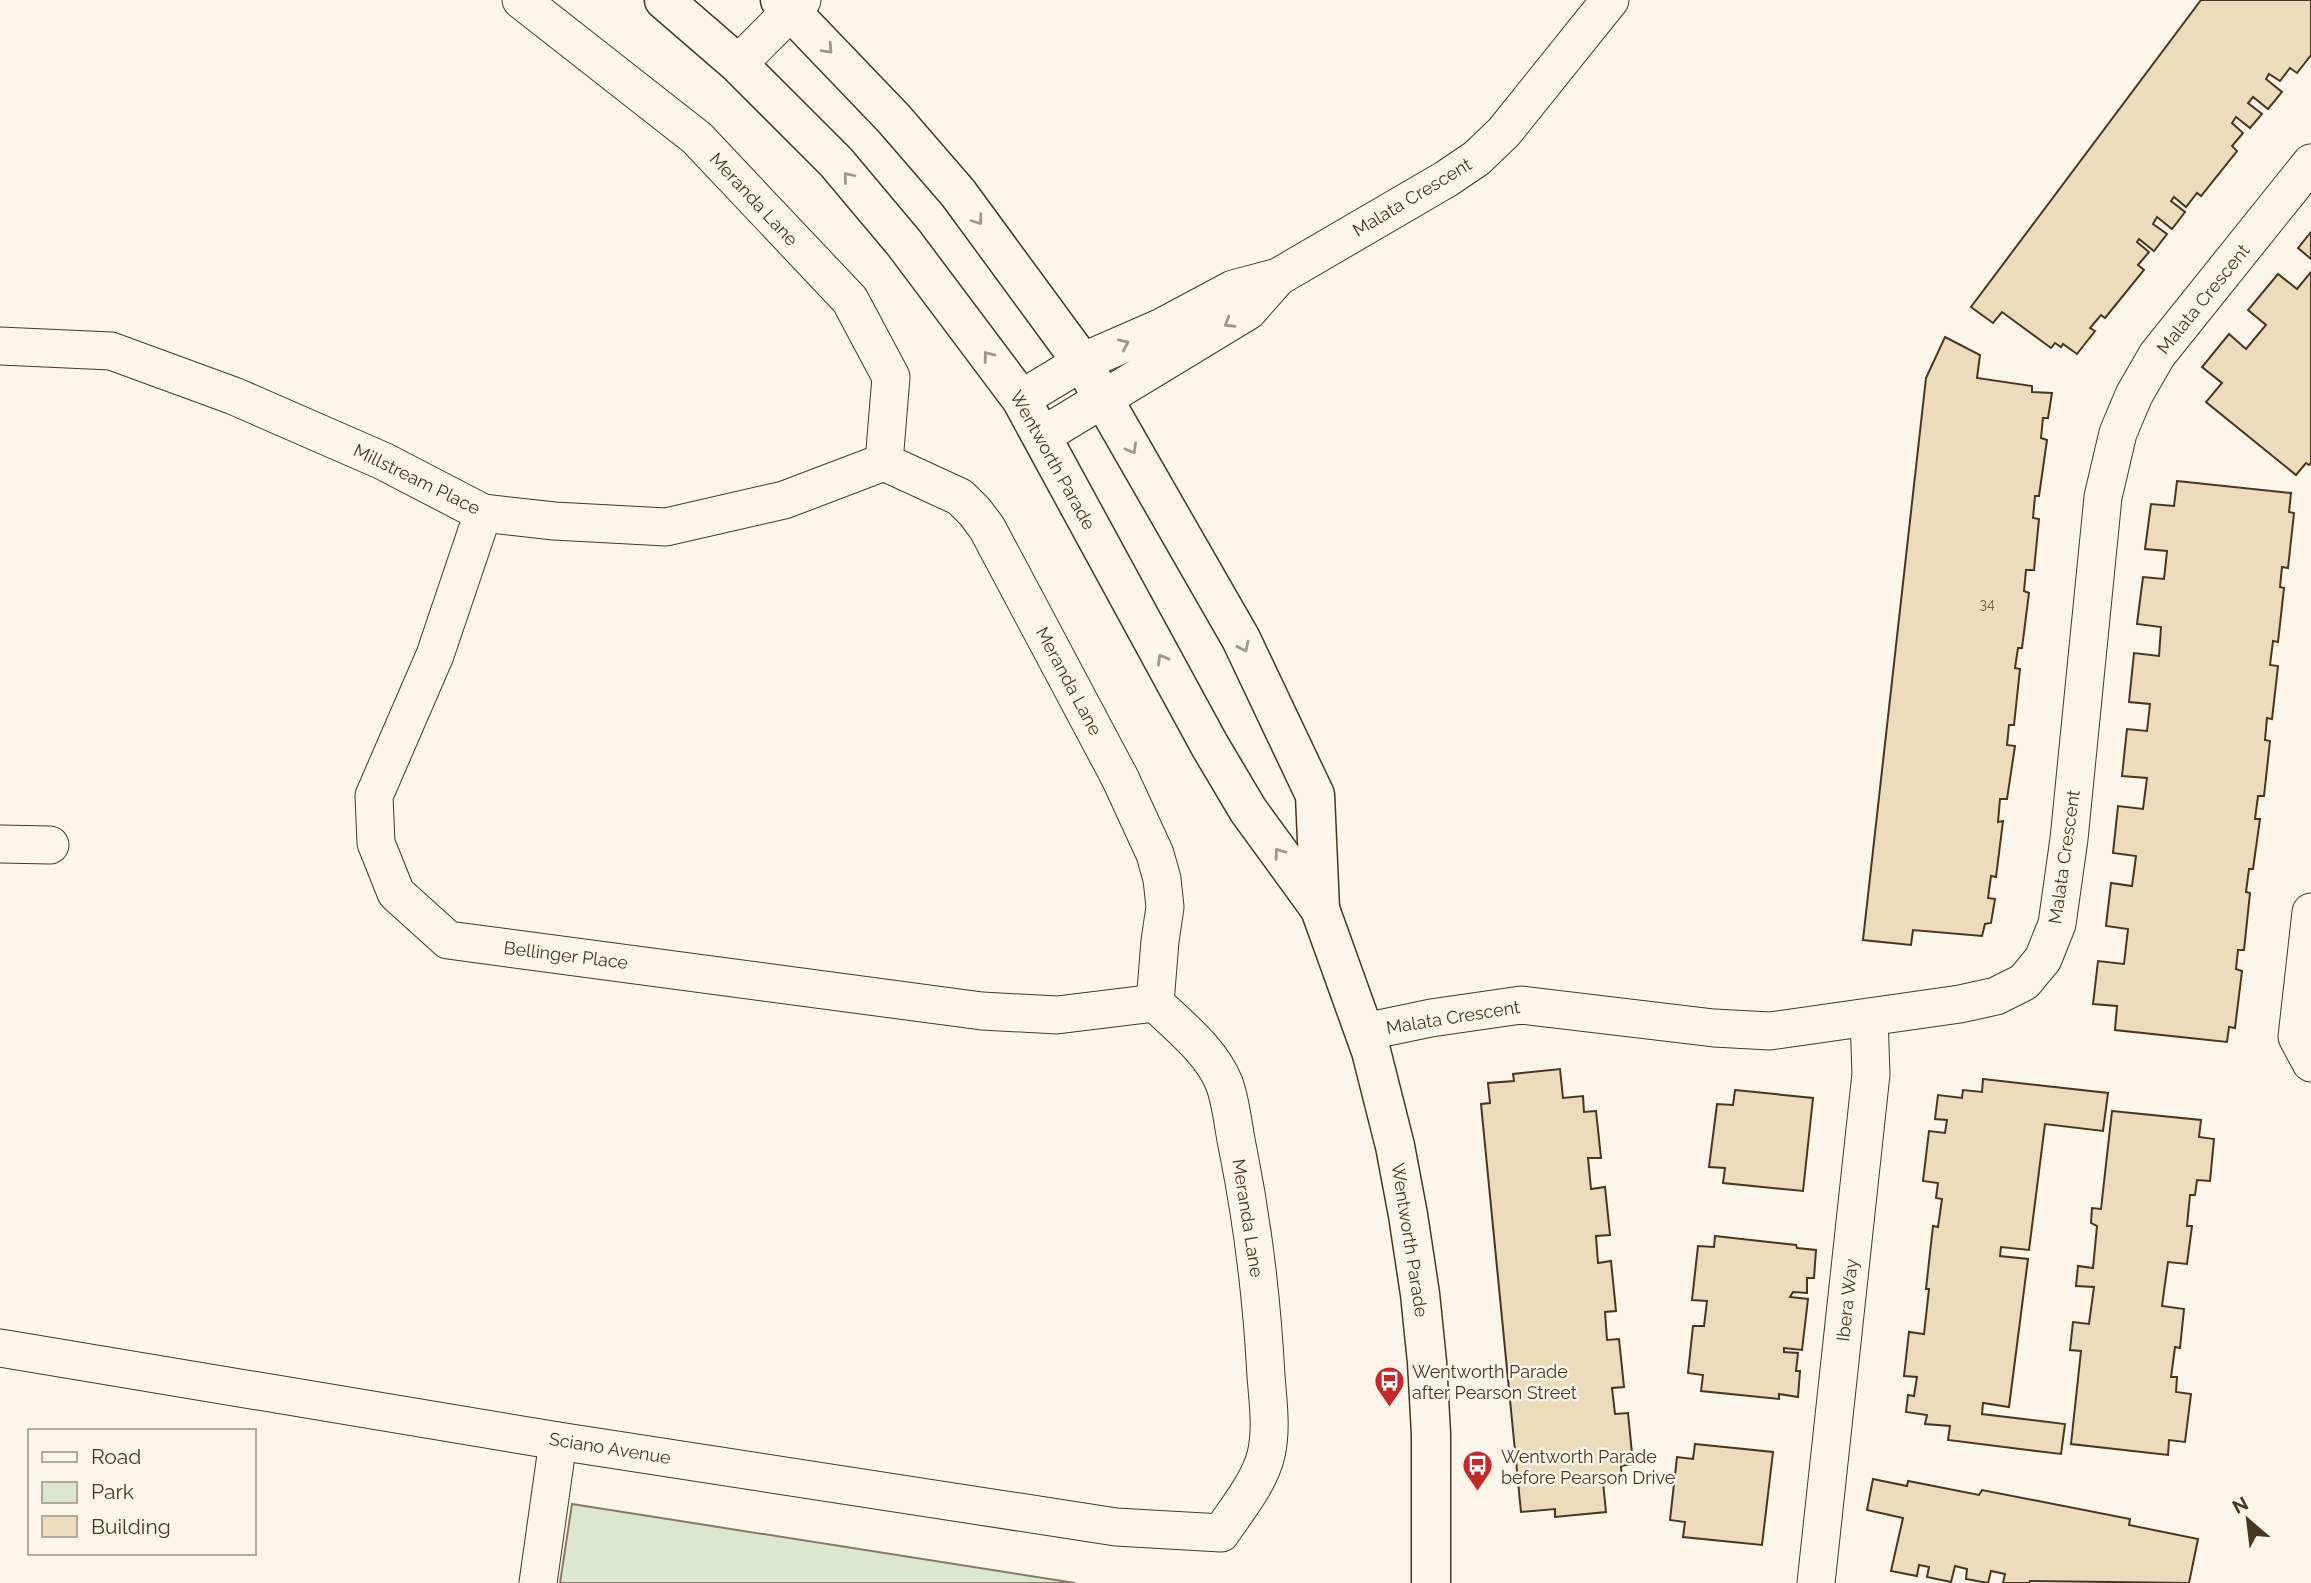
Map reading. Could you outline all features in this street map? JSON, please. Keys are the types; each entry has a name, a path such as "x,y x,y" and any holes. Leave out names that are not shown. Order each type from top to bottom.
{"street":[{"name":"Meranda Lane","path":"521,0 697,138 850,300 891,377 884,462 960,497 975,512 993,540 1121,778 1155,854 1162,879 1165,907 1155,1003 1215,1067 1223,1083 1229,1099 1249,1203 1264,1335 1270,1436 1255,1482 1221,1533"},
{"name":"Wentworth Parade","path":"663,0 738,64 835,162 887,223 1021,399 1210,746 1248,810 1320,909 1364,1032 1395,1146 1420,1294 1431,1434 1431,1583"},
{"name":"Malata Crescent","path":"1021,399 1082,362 1160,328 1233,289 1278,277 1478,158 1504,132 1610,0"},
{"name":"Wentworth Parade","path":"791,3 958,193 1082,362 1241,639 1315,795 1320,909"},
{"path":"738,64 791,3"},
{"name":"Malata Crescent","path":"1364,1032 1431,1018 1521,1005 1714,1028 1770,1031 1960,1004 1996,996 2024,982 2043,959 2056,924 2069,839 2103,497 2118,433 2134,395 2157,355 2311,163"},
{"name":"Malata Crescent","path":"1042,436 1248,311 1278,277"},
{"name":"Millstream Place","path":"0,346 111,351 234,396 371,455 484,513 554,521 666,527 784,500 884,462"},
{"name":"Bellinger Place","path":"484,513 435,655 374,796 376,843 396,893 448,940 982,1011 1057,1014 1155,1003"},
{"path":"0,844 50,845"},
{"path":"2311,912 2297,1037 2311,1063"},
{"name":"Ibera Way","path":"1816,1583 1871,1074 1869,1017"},
{"name":"Sciano Avenue","path":"0,1348 558,1441 1116,1527 1221,1533"},
{"path":"538,1583 558,1441"}],"green space":[{"path":"572,1504 1075,1583 560,1583"}],"building":[{"path":"2201,0 2311,0 2311,55 2297,73 2290,68 2280,81 2269,74 2266,79 2282,92 2268,109 2253,97 2248,103 2262,114 2250,128 2236,117 2232,123 2243,133 2232,146 2237,151 2201,196 2197,193 2186,207 2174,197 2171,201 2185,212 2172,229 2157,217 2153,224 2167,234 2154,251 2139,239 2137,242 2149,252 2138,265 2144,270 2105,318 2101,315 2090,328 2095,331 2077,354 2063,344 2061,347 2055,343 2051,348 2002,312 1993,323 1971,307"},
{"path":"2311,232 2311,259 2298,248"},
{"path":"2311,272 2311,463 2306,463 2296,475 2206,402 2222,383 2202,367 2229,334 2246,349 2266,325 2248,310 2278,274 2297,289"},
{"path":"1945,337 1980,355 1977,378 2032,386 2032,392 2052,393 2048,418 2043,418 2041,438 2047,440 2039,496 2035,496 2033,518 2039,519 2034,570 2026,570 2024,591 2029,593 2022,648 2018,648 2015,668 2020,669 2014,725 2009,725 2007,745 2015,746 2007,799 2000,799 1998,822 2003,821 1996,877 1991,876 1988,898 1995,899 1991,923 1985,924 1982,936 1913,930 1911,945 1863,940 1926,378"},
{"path":"2177,481 2291,493 2289,512 2294,513 2288,568 2282,567 2280,587 2284,588 2278,642 2273,641 2270,665 2278,666 2272,719 2267,718 2265,740 2270,741 2264,796 2258,796 2255,819 2260,819 2253,869 2249,869 2246,892 2250,893 2244,950 2238,950 2236,969 2242,971 2235,1028 2229,1027 2227,1042 2115,1030 2117,1006 2093,1004 2098,961 2124,964 2128,929 2106,926 2111,883 2132,886 2136,856 2113,853 2118,806 2143,809 2147,778 2122,776 2127,729 2147,731 2150,704 2129,702 2134,653 2159,656 2161,627 2137,624 2143,577 2164,579 2167,551 2145,549 2151,504 2174,506"},
{"path":"1560,1069 1563,1098 1583,1096 1584,1112 1596,1111 1601,1158 1588,1158 1591,1189 1605,1187 1610,1235 1596,1236 1598,1263 1611,1261 1616,1311 1605,1312 1607,1340 1619,1339 1624,1387 1612,1388 1615,1414 1628,1413 1633,1464 1621,1466 1622,1480 1603,1482 1606,1512 1555,1517 1555,1509 1521,1512 1481,1104 1490,1103 1488,1083 1514,1081 1513,1074"},
{"path":"1983,1079 2108,1093 2103,1131 2045,1124 2029,1250 2001,1247 2000,1256 2028,1259 2009,1407 1983,1403 1982,1414 2065,1424 2061,1454 1948,1440 1950,1426 1925,1424 1927,1415 1906,1412 1908,1395 1914,1396 1917,1377 1904,1376 1909,1332 1924,1334 1933,1226 1938,1227 1942,1199 1936,1198 1938,1183 1923,1181 1929,1131 1945,1133 1947,1120 1935,1119 1938,1095 1962,1098 1963,1090 1982,1092"},
{"path":"1735,1090 1813,1098 1803,1191 1723,1183 1725,1168 1709,1167 1717,1104 1733,1105"},
{"path":"2112,1111 2201,1120 2199,1137 2214,1139 2210,1181 2197,1180 2195,1195 2190,1195 2187,1226 2192,1226 2187,1264 2168,1262 2162,1306 2184,1309 2180,1348 2175,1347 2171,1377 2177,1377 2176,1392 2191,1394 2185,1442 2169,1440 2168,1455 2071,1444 2081,1351 2070,1350 2073,1322 2089,1324 2094,1287 2076,1286 2078,1266 2093,1268 2097,1226 2091,1223 2092,1208 2101,1209"},
{"path":"1715,1236 1796,1245 1797,1248 1816,1250 1814,1278 1807,1278 1807,1293 1793,1292 1790,1297 1808,1299 1802,1350 1784,1348 1784,1352 1798,1353 1798,1397 1779,1394 1779,1399 1701,1391 1703,1375 1688,1373 1693,1326 1704,1326 1707,1301 1692,1300 1698,1246 1714,1247"},
{"path":"1695,1444 1773,1452 1762,1545 1683,1537 1685,1522 1670,1520 1677,1457 1693,1459"},
{"path":"1873,1479 1907,1486 1908,1481 1979,1495 1982,1490 2130,1519 2129,1525 2198,1539 2189,1583 2003,1583 2005,1574 1991,1571 1988,1583 1966,1579 1967,1569 1955,1566 1951,1582 1927,1577 1929,1567 1919,1565 1917,1576 1891,1571 1903,1518 1867,1510"}],"place":[{"name":"Wentworth Parade after Pearson Street","path":"1389,1408"},
{"name":"Wentworth Parade before Pearson Drive","path":"1478,1493"}]}
